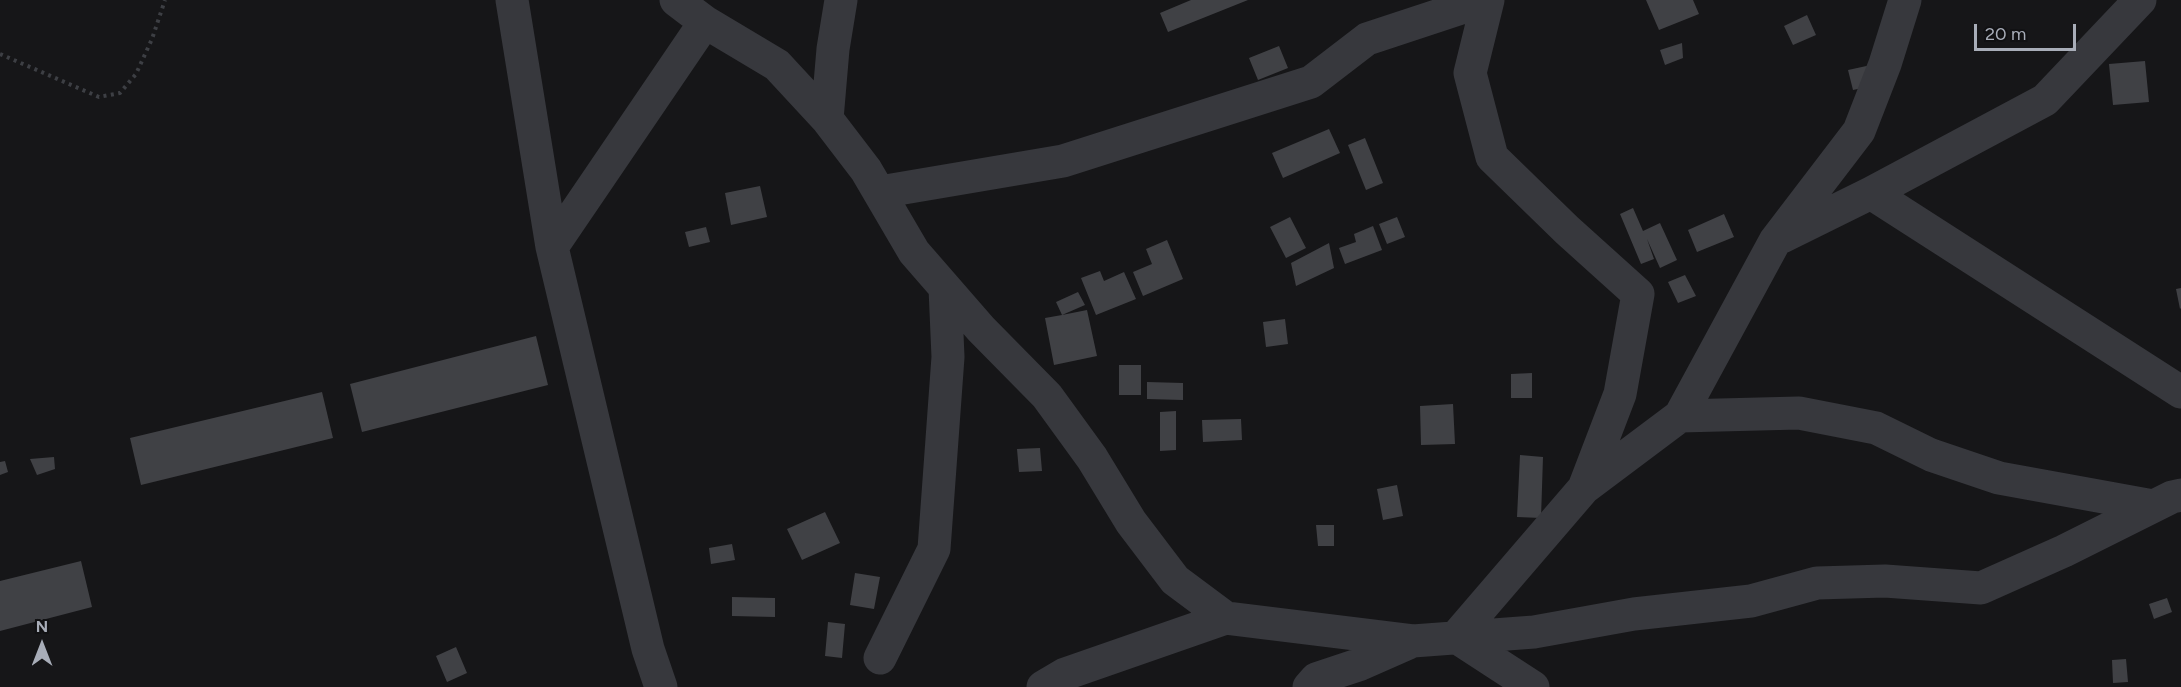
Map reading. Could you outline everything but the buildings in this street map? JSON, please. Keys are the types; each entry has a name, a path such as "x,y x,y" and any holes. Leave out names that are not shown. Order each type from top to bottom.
{"street":[{"path":"512,0 552,247 648,649 661,687"},
{"path":"676,0 705,22 777,65 827,119 866,170 914,252 981,329 1047,396 1092,458 1131,522 1175,580 1226,618"},
{"path":"827,119 833,49 841,0"},
{"path":"880,192 1063,161 1311,82 1367,39 1486,0"},
{"path":"1486,0 1470,73 1492,157 1567,230 1638,294 1620,394 1584,488"},
{"path":"1456,638 1584,488 1680,416 1775,240 1859,131 1885,64 1905,0"},
{"path":"1775,240 1871,193 2045,100 2140,0"},
{"path":"552,247 705,22"},
{"path":"1871,193 2181,392"},
{"path":"880,658 934,549 948,357 945,288"},
{"path":"1680,416 1799,413 1876,428 1931,455 1999,478 2167,501"},
{"path":"1043,687 1065,674 1226,618 1413,641 1534,632 1634,614 1751,601 1817,583 1885,581 1981,588 2167,501"},
{"path":"1456,638 1533,687"},
{"path":"1309,687 1317,679 1361,664 1413,641"}],"path":[{"path":"0,54 99,97 120,93 136,74 152,39 165,0"}]}
